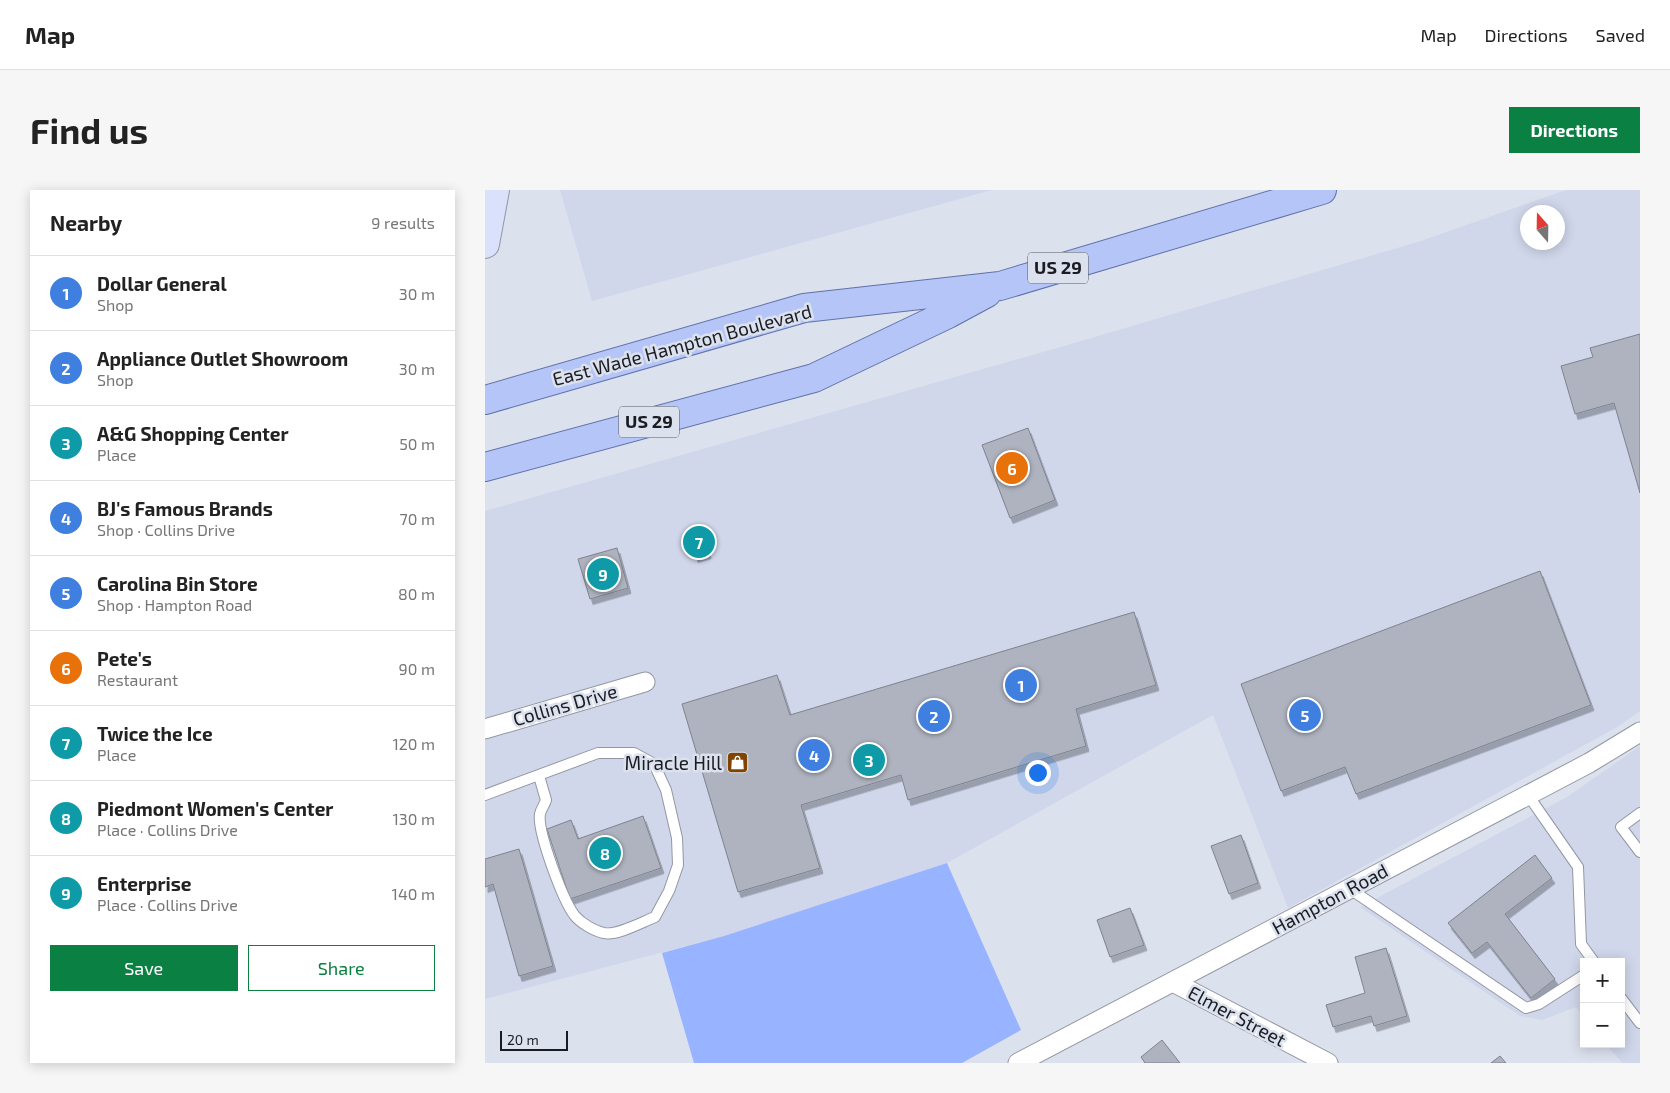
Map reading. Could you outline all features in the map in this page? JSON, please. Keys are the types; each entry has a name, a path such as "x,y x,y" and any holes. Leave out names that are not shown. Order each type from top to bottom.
{"main road":[{"path":"485,244 495,190"},
{"name":"East Wade Hampton Boulevard","path":"485,400 804,308 1000,286 1322,190"},
{"name":"East Wade Hampton Boulevard","path":"485,467 814,378 948,314 1000,286"}],"street":[{"name":"Collins Drive","path":"485,728 645,682"},
{"name":"Hampton Road","path":"1018,1063 1589,763 1640,732"},
{"name":"Elmer Street","path":"1173,982 1328,1063"}],"lane":[{"path":"485,794 598,753 634,753 654,764 667,790 677,838 678,856 678,864 669,891 655,917 611,934 601,933 576,917 567,905 558,885 541,832 540,814 546,800 539,776"},
{"path":"1528,795 1578,866 1581,944 1591,958"},
{"path":"1640,813 1621,827 1640,852"},
{"path":"1350,889 1526,1008 1539,1004 1580,978"},
{"path":"1625,1003 1640,1023"}],"shaded area":[{"path":"560,190 992,190 592,301"},
{"path":"1566,190 1640,190 1640,711 1619,726 1288,908 1213,715 947,863 724,936 485,999 485,511 1071,344 1421,241 1520,206 1520,250 1565,250 1565,205 1523,205"},
{"path":"1640,746 1640,1063 1622,1063 1609,1048 1625,1048 1625,958 1580,958 1580,1012 1576,1007 1542,1020 1520,1016 1360,907 1567,797"},
{"path":"947,863 1021,1030 962,1063 694,1063 662,953 724,936"}],"building":[{"path":"1640,334 1640,493 1614,403 1575,414 1561,366 1593,357 1590,348"},
{"path":"1028,428 1055,500 1010,518 982,445"},
{"path":"703,528 708,553 695,557 691,530"},
{"path":"617,548 628,588 590,599 578,559"},
{"path":"1540,571 1591,705 1356,794 1345,767 1281,791 1241,684"},
{"path":"1134,612 1156,685 1076,709 1086,746 908,800 901,775 801,805 820,868 738,892 682,704 777,675 790,715"},
{"path":"643,816 661,868 570,899 547,829 571,820 578,839"},
{"path":"1241,835 1258,883 1229,894 1211,846"},
{"path":"519,849 553,966 519,976 493,884 485,887 485,859"},
{"path":"1535,855 1552,878 1505,914 1555,979 1531,998 1487,942 1472,953 1448,923"},
{"path":"1130,908 1144,945 1110,957 1097,920"},
{"path":"1386,948 1407,1016 1374,1026 1371,1016 1333,1027 1326,1005 1365,993 1355,957"},
{"path":"1162,1040 1180,1063 1145,1063 1141,1057"},
{"path":"1500,1056 1506,1063 1491,1063"}],"place":[{"name":"Pete's","path":"1012,468"},
{"name":"Twice the Ice","path":"699,542"},
{"name":"Enterprise","path":"603,574"},
{"name":"Dollar General","path":"1021,685"},
{"name":"Carolina Bin Store","path":"1305,715"},
{"name":"Appliance Outlet Showroom","path":"934,716"},
{"name":"BJ's Famous Brands","path":"814,755"},
{"name":"A&G Shopping Center","path":"869,760"},
{"name":"Miracle Hill","path":"738,763"},
{"name":"Piedmont Women's Center","path":"605,853"}]}
